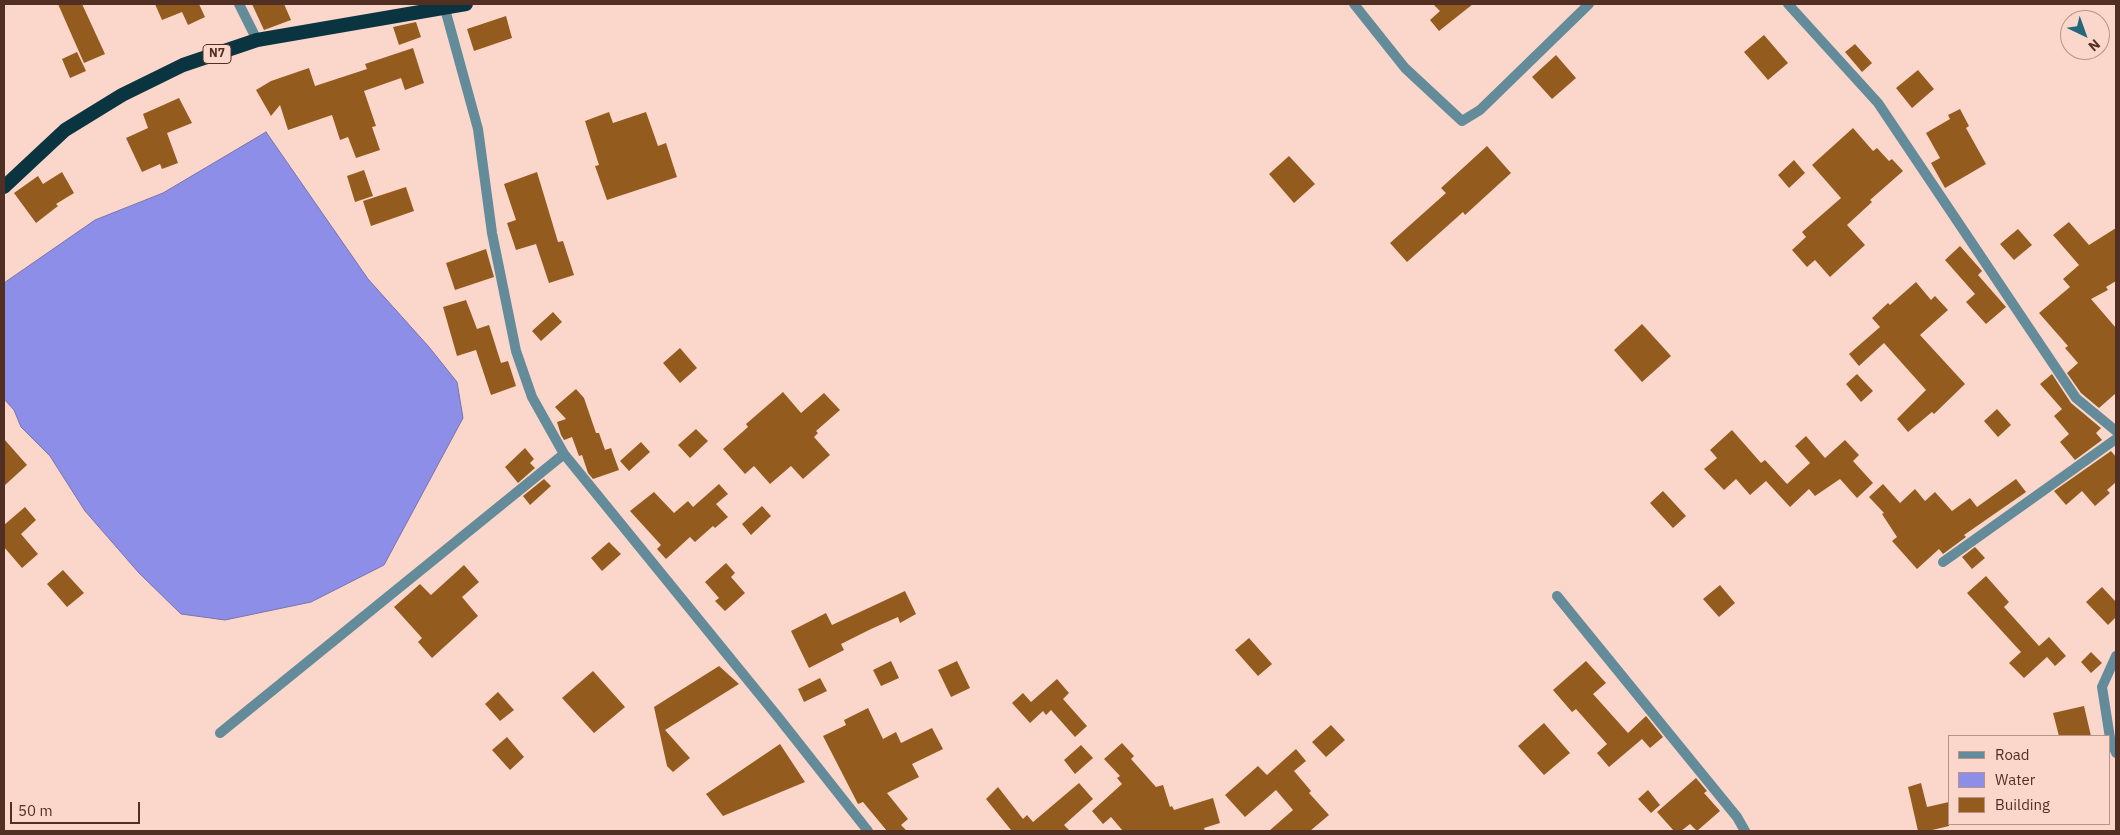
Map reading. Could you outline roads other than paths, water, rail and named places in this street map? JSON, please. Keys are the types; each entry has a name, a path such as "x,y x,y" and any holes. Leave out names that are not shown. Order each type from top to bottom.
{"highway":[{"name":"N7","path":"4,187 65,130 122,95 184,65 257,40 466,4"}],"street":[{"path":"239,4 257,40"},
{"path":"1354,4 1405,68 1462,121 1480,110 1589,4"},
{"path":"1788,4 1878,103 2076,398 2116,431"},
{"path":"445,9 478,129 492,233 516,351 532,397 564,454 868,831"},
{"path":"1943,562 2116,439"},
{"path":"220,733 564,454"},
{"path":"1557,596 1737,817 1745,831"},
{"path":"2110,735 2102,687 2116,656"},
{"path":"2110,738 2116,753"}],"water":[{"path":"266,132 368,279 429,347 457,382 463,418 384,565 311,602 225,620 181,614 139,573 85,511 50,456 21,427 14,410 4,399 4,283 95,220 163,193"}]}
